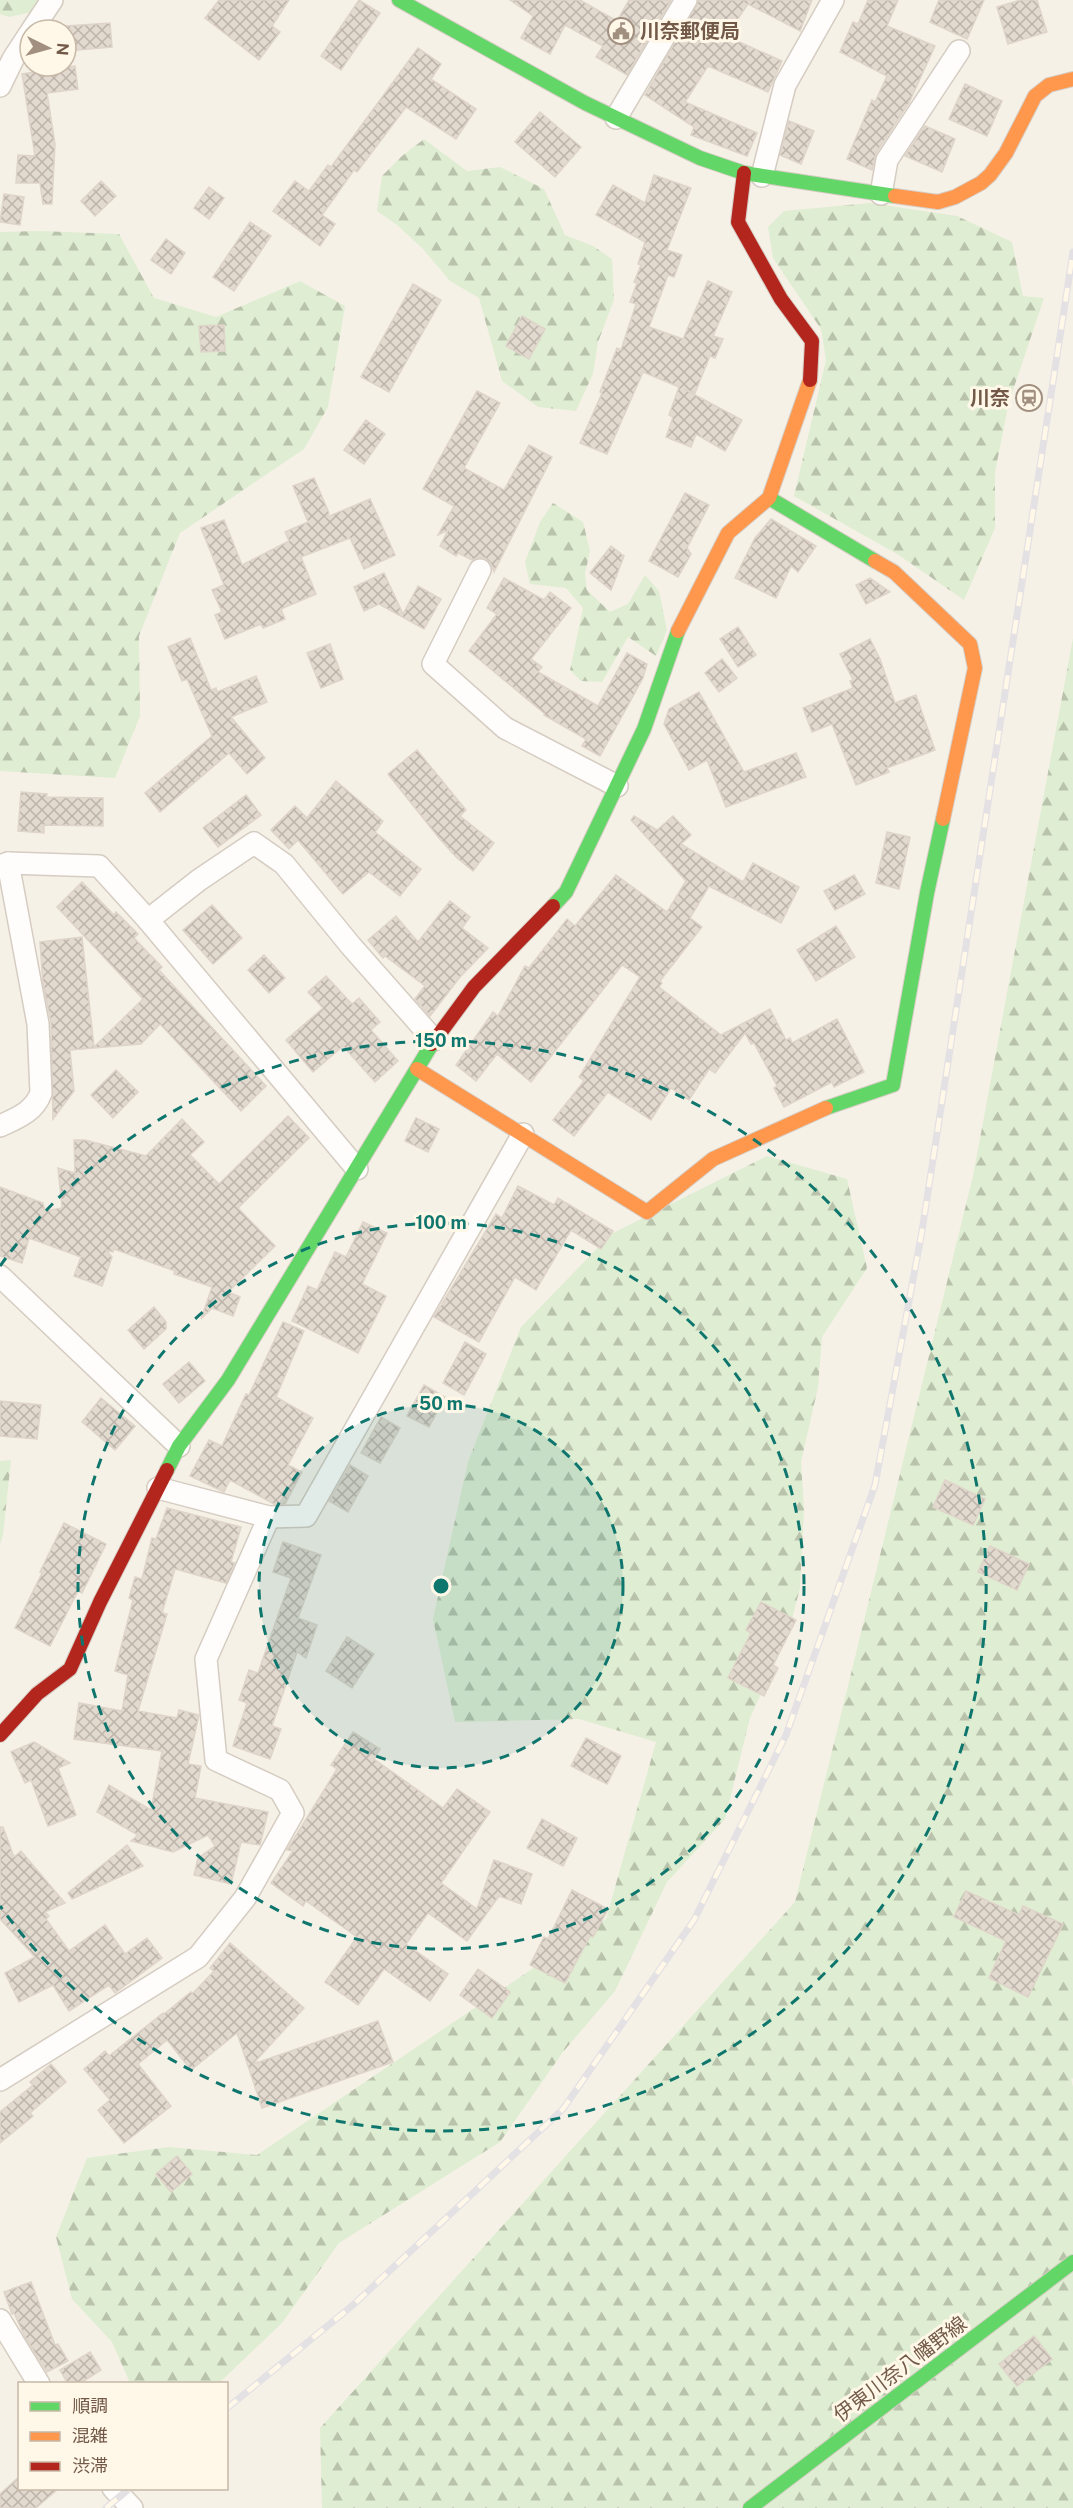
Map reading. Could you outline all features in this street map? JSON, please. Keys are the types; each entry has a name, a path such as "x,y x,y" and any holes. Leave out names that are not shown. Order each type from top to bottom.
{"street":[{"path":"40,18 52,0"},
{"path":"399,0 585,103 700,158 753,174 939,202 957,197 983,184 1004,160 1029,104 1043,88 1073,79"},
{"path":"616,118 686,0"},
{"path":"0,1735 37,1694 70,1669 100,1602 179,1446 228,1380 434,1040 474,987 566,892 644,729 674,638 728,533 769,498 810,383 812,341 781,299 738,222 785,85 833,0"},
{"path":"881,194 887,160 959,51"},
{"path":"0,86 18,52"},
{"path":"417,1069 647,1212 713,1159 816,1111 893,1085 927,893 975,668 970,644 894,572 769,498"},
{"path":"480,570 433,663 505,728 617,786"},
{"path":"148,920 199,880 254,843 284,864 351,946 434,1040"},
{"path":"0,1126 27,1113 38,1102 42,1093 38,1024 4,864 99,866 148,920 357,1169"},
{"path":"158,1488 269,1517 306,1516 523,1134"},
{"path":"0,1276 179,1446"},
{"path":"0,2080 198,1957 245,1898 292,1813 280,1790 216,1760 206,1659 269,1517"},
{"name":"伊東川奈八幡野線","path":"750,2508 1073,2262"},
{"path":"0,2320 38,2382"},
{"path":"115,2490 132,2508"}],"green space":[{"path":"0,0 38,0 32,12 9,17 0,14"},
{"path":"424,139 467,171 500,167 544,189 565,235 593,246 612,259 614,300 598,342 593,374 576,411 538,407 502,381 479,298 450,281 423,249 397,225 377,211 382,176"},
{"path":"870,203 957,216 1012,242 1023,296 1044,298 1009,402 995,472 995,528 964,600 897,554 794,496 826,360 821,329 773,258 768,227 784,211"},
{"path":"0,232 119,234 154,298 216,317 300,281 345,306 328,407 304,449 180,533 139,636 140,716 115,778 0,771"},
{"path":"553,503 583,522 590,551 585,574 587,590 610,612 628,604 645,575 659,591 667,630 656,656 628,637 602,682 581,681 570,670 583,608 566,588 530,584 525,562 540,522"},
{"path":"1073,638 1073,2078 1071,2079 1073,2087 1073,2508 322,2508 320,2428 795,1902 973,1176"},
{"path":"767,1156 847,1179 867,1268 822,1337 818,1387 801,1462 804,1510 800,1588 788,1635 750,1718 725,1819 667,1882 615,1991 563,2052 500,2142 339,2243 282,2323 220,2382 130,2382 112,2342 72,2299 56,2237 87,2158 169,2147 257,2155 606,1919 656,1742 579,1719 455,1722 433,1619 468,1462 521,1327 611,1234"},
{"path":"11,1460 3,1535 0,1544 0,1461"}],"building":[{"path":"219,0 289,0 272,26 280,32 259,60 205,18"},
{"path":"359,0 380,13 341,70 321,56"},
{"path":"510,0 580,0 617,21 629,0 671,0 627,75 596,57 603,46 565,25 550,54 521,38 533,16"},
{"path":"699,0 812,0 800,31 748,4 726,36 782,61 768,92 708,66 685,102 757,133 747,156 691,135 694,127 645,95"},
{"path":"868,0 898,0 887,26 935,46 909,103 876,153 872,170 847,159 872,100 875,102 887,76 840,52 853,22 858,24"},
{"path":"939,0 984,0 967,39 930,22"},
{"path":"1021,0 1037,0 1047,32 1008,44 997,7"},
{"path":"110,23 112,47 78,50 78,25"},
{"path":"418,48 441,64 431,79 476,109 456,139 406,107 357,172 354,170 322,215 335,224 320,246 273,211 295,181 309,191 328,165 331,167"},
{"path":"23,78 77,78 78,89 47,93 55,144 52,204 43,204 40,183 16,183 18,155 35,156"},
{"path":"965,84 1002,101 987,136 949,119"},
{"path":"540,112 581,147 555,177 515,142"},
{"path":"789,121 814,131 801,164 780,155"},
{"path":"925,126 955,139 942,172 905,156"},
{"path":"654,175 691,188 667,250 682,255 674,277 668,275 649,327 683,339 708,281 732,292 713,336 723,339 715,358 710,356 695,393 684,389 742,420 725,451 696,434 691,447 666,437 673,417 669,415 679,387 643,372 607,454 580,443 602,393 600,392 617,348 621,350 636,304 630,302 637,283 634,282 641,265 638,264 645,242 596,215 613,185 645,203"},
{"path":"101,181 116,196 95,216 81,201"},
{"path":"209,187 224,198 209,219 194,208"},
{"path":"4,194 24,197 20,225 0,222"},
{"path":"250,222 271,236 234,291 213,277"},
{"path":"166,239 185,253 171,274 151,260"},
{"path":"413,284 441,300 389,392 361,377"},
{"path":"522,316 545,329 529,359 506,346"},
{"path":"224,325 225,351 201,352 199,326"},
{"path":"477,391 500,403 464,468 504,490 529,445 552,457 494,572 491,564 485,558 479,557 472,560 458,553 456,556 440,546 448,530 438,535 454,506 423,489"},
{"path":"366,420 385,434 364,464 344,450"},
{"path":"314,478 329,513 327,517 370,499 395,555 364,569 350,538 301,557 316,594 281,609 285,619 263,628 261,624 225,639 215,615 222,612 212,590 224,585 201,528 224,520 242,565 289,541 285,532 308,522 293,486"},
{"path":"685,493 709,505 687,548 691,554 678,577 649,561"},
{"path":"771,519 816,546 798,572 791,566 776,598 735,578 755,538"},
{"path":"611,546 624,556 611,590 590,573"},
{"path":"384,573 403,614 418,586 441,599 424,629 379,604 364,611 354,587"},
{"path":"504,578 544,600 550,592 571,608 531,659 542,667 538,672 598,706 627,653 647,664 643,678 600,756 582,746 586,739 544,715 469,651 497,614 487,608"},
{"path":"870,578 890,592 866,604 856,585"},
{"path":"738,627 756,655 738,667 720,639"},
{"path":"190,638 211,690 216,688 217,692 256,676 267,702 231,717 265,758 247,774 229,753 160,812 145,793 212,736 187,679 182,681 168,647"},
{"path":"870,639 880,659 895,703 916,695 935,750 887,768 889,772 856,785 832,724 812,732 803,708 853,688 850,681 853,680 840,654"},
{"path":"330,644 343,679 321,688 307,653"},
{"path":"722,659 737,678 719,692 705,673"},
{"path":"699,692 744,772 796,753 806,777 726,807 707,760 689,770 664,724 669,709"},
{"path":"417,750 466,810 460,816 494,843 473,871 439,838 388,774"},
{"path":"336,781 383,821 375,832 421,869 400,896 369,872 343,894 298,840 289,849 271,830 295,806 307,818"},
{"path":"21,792 47,794 46,797 103,798 103,826 44,825 44,833 18,831"},
{"path":"246,795 261,815 218,847 203,828"},
{"path":"634,816 657,830 673,816 691,835 681,844 743,882 753,863 799,887 781,923 709,886 690,918 702,927 660,981 662,983 659,987 721,1035 770,1009 786,1040 790,1038 792,1043 837,1019 864,1072 834,1087 832,1082 784,1107 774,1088 777,1086 754,1043 751,1044 745,1033 715,1073 709,1069 689,1100 671,1088 651,1120 608,1092 574,1136 553,1120 584,1081 579,1077 640,977 622,965 531,1082 497,1054 476,1081 456,1065 493,1012 498,1016 525,966 529,968 567,919 575,926 616,875 667,912 686,881 631,820"},
{"path":"887,832 910,837 899,889 876,883"},
{"path":"854,875 865,894 835,910 824,891"},
{"path":"82,882 114,915 116,912 138,934 134,938 162,967 159,970 266,1086 241,1111 160,1024 141,1044 70,1050 74,1091 53,1119 51,1023 43,983 40,942 82,937 94,1047 143,999 57,907"},
{"path":"450,901 470,917 462,928 488,948 460,977 430,1016 415,999 425,986 385,956 383,958 368,940 396,916 418,942"},
{"path":"212,905 242,938 213,964 183,930"},
{"path":"836,926 855,957 816,981 797,950"},
{"path":"264,955 285,978 269,993 248,970"},
{"path":"326,976 352,1004 359,998 380,1022 371,1030 398,1061 375,1082 343,1046 313,1072 286,1040 323,1008 308,992"},
{"path":"116,1070 138,1092 113,1118 91,1095"},
{"path":"288,1116 309,1138 238,1208 275,1246 228,1292 240,1297 233,1316 212,1308 201,1319 212,1287 114,1249 113,1252 106,1250 112,1257 102,1286 74,1276 81,1257 29,1238 22,1263 0,1256 0,1187 43,1203 45,1211 62,1208 58,1168 75,1173 74,1140 85,1140 146,1156 182,1119 204,1142 190,1155 219,1184"},
{"path":"416,1118 439,1129 428,1152 405,1141"},
{"path":"518,1186 554,1205 558,1198 613,1231 601,1249 571,1230 536,1290 515,1277 479,1342 434,1317 496,1214 502,1218"},
{"path":"363,1222 387,1233 362,1284 386,1296 358,1353 292,1321 308,1286 317,1290 335,1252 346,1257"},
{"path":"154,1307 166,1322 166,1329 144,1349 128,1330"},
{"path":"283,1322 304,1331 276,1397 313,1418 288,1465 302,1472 285,1504 274,1504 230,1480 224,1492 190,1476 209,1440 222,1446"},
{"path":"465,1342 486,1354 464,1395 443,1383"},
{"path":"189,1362 205,1381 179,1403 163,1384"},
{"path":"424,1385 445,1397 429,1427 407,1416"},
{"path":"101,1398 135,1426 115,1450 82,1422"},
{"path":"0,1401 41,1405 37,1439 0,1436"},
{"path":"381,1417 400,1428 380,1463 361,1453"},
{"path":"350,1465 368,1476 348,1512 329,1501"},
{"path":"945,1480 985,1499 973,1525 933,1507"},
{"path":"167,1508 241,1527 231,1562 235,1563 226,1583 175,1569 162,1613 167,1614 138,1711 177,1718 179,1710 199,1715 188,1764 201,1766 195,1798 268,1812 260,1845 241,1842 231,1884 194,1875 198,1858 215,1846 208,1835 173,1852 131,1841 138,1835 97,1812 109,1785 151,1810 162,1751 74,1739 79,1703 122,1711 128,1675 115,1671 133,1600 129,1598 135,1577 142,1579 152,1538 156,1539"},
{"path":"64,1523 106,1544 82,1593 78,1591 50,1646 15,1628"},
{"path":"283,1542 321,1555 298,1618 317,1625 306,1658 297,1652 272,1726 281,1729 270,1759 233,1746 247,1703 239,1700 249,1670 258,1673 291,1578 273,1572"},
{"path":"990,1546 1029,1564 1017,1590 978,1572"},
{"path":"761,1602 796,1620 773,1665 778,1668 764,1696 728,1678 751,1633 746,1630"},
{"path":"347,1637 374,1654 352,1688 326,1671"},
{"path":"353,1732 380,1749 374,1759 443,1808 457,1789 490,1812 441,1883 477,1909 494,1860 532,1874 521,1904 499,1896 467,1941 428,1913 406,1944 448,1974 430,2001 384,1969 358,2005 325,1982 357,1937 306,1901 303,1906 271,1883 293,1851 287,1850 337,1769 331,1765"},
{"path":"586,1738 621,1756 607,1784 571,1766"},
{"path":"34,1742 70,1763 58,1768 76,1815 48,1826 31,1780 25,1783 11,1752"},
{"path":"542,1819 577,1838 563,1866 527,1848"},
{"path":"0,1827 3,1827 14,1857 21,1851 65,1903 45,1912 49,1916 46,1919 69,1951 105,1925 125,1954 147,1938 162,1958 115,1993 109,1985 69,2011 53,1985 19,2002 5,1973 35,1957 0,1919"},
{"path":"127,1845 143,1866 72,1899 68,1893"},
{"path":"572,1890 608,1909 593,1937 590,1936 565,1983 530,1965 544,1937 548,1939"},
{"path":"966,1891 1019,1915 1023,1906 1063,1924 1028,1997 989,1978 1006,1941 954,1917"},
{"path":"230,1943 304,2008 253,2064 378,2021 393,2062 262,2108 237,2033 191,2070 167,2040 138,2064 171,2106 124,2143 98,2110 110,2100 84,2069 105,2051 109,2056 191,1992 193,1993 214,1971 210,1968"},
{"path":"478,1969 510,1992 492,2018 460,1995"},
{"path":"51,2064 66,2082 30,2113 33,2116 0,2143 0,2112 33,2085 30,2082"},
{"path":"177,2156 192,2174 171,2192 156,2174"},
{"path":"31,2282 55,2345 58,2344 68,2361 47,2372 25,2337 14,2313 12,2314 4,2292"},
{"path":"1034,2336 1052,2359 1017,2386 999,2364"},
{"path":"90,2352 101,2370 82,2382 67,2382 60,2370"},
{"path":"18,2478 18,2490 57,2490 36,2508 0,2508 0,2494"}],"railway":[{"path":"228,2407 353,2305 563,2109 694,1920 786,1735 875,1485 922,1231 1073,252"},
{"path":"106,2508 128,2490"}],"traffic: fast":[{"path":"399,0 585,103 700,158 744,173 895,196"},
{"path":"769,498 875,561"},
{"path":"553,906 566,892 644,729 678,631"},
{"path":"826,1108 893,1085 927,893 943,819"},
{"path":"167,1470 179,1446 228,1380 432,1044"},
{"path":"750,2508 1073,2262"}],"traffic: slow":[{"path":"895,196 938,202 955,197 981,183 1006,153 1035,96 1049,85 1073,79"},
{"path":"678,631 728,533 769,498 810,380"},
{"path":"875,561 894,572 970,644 975,668 943,819"},
{"path":"417,1069 647,1212 713,1159 826,1108"}],"traffic: jam":[{"path":"744,173 738,222 781,299 812,341 810,380"},
{"path":"432,1044 474,987 553,906"},
{"path":"0,1735 37,1694 70,1669 100,1602 167,1470"}],"place":[{"name":"川奈郵便局","path":"621,31"},
{"name":"川奈","path":"1029,398"}]}
